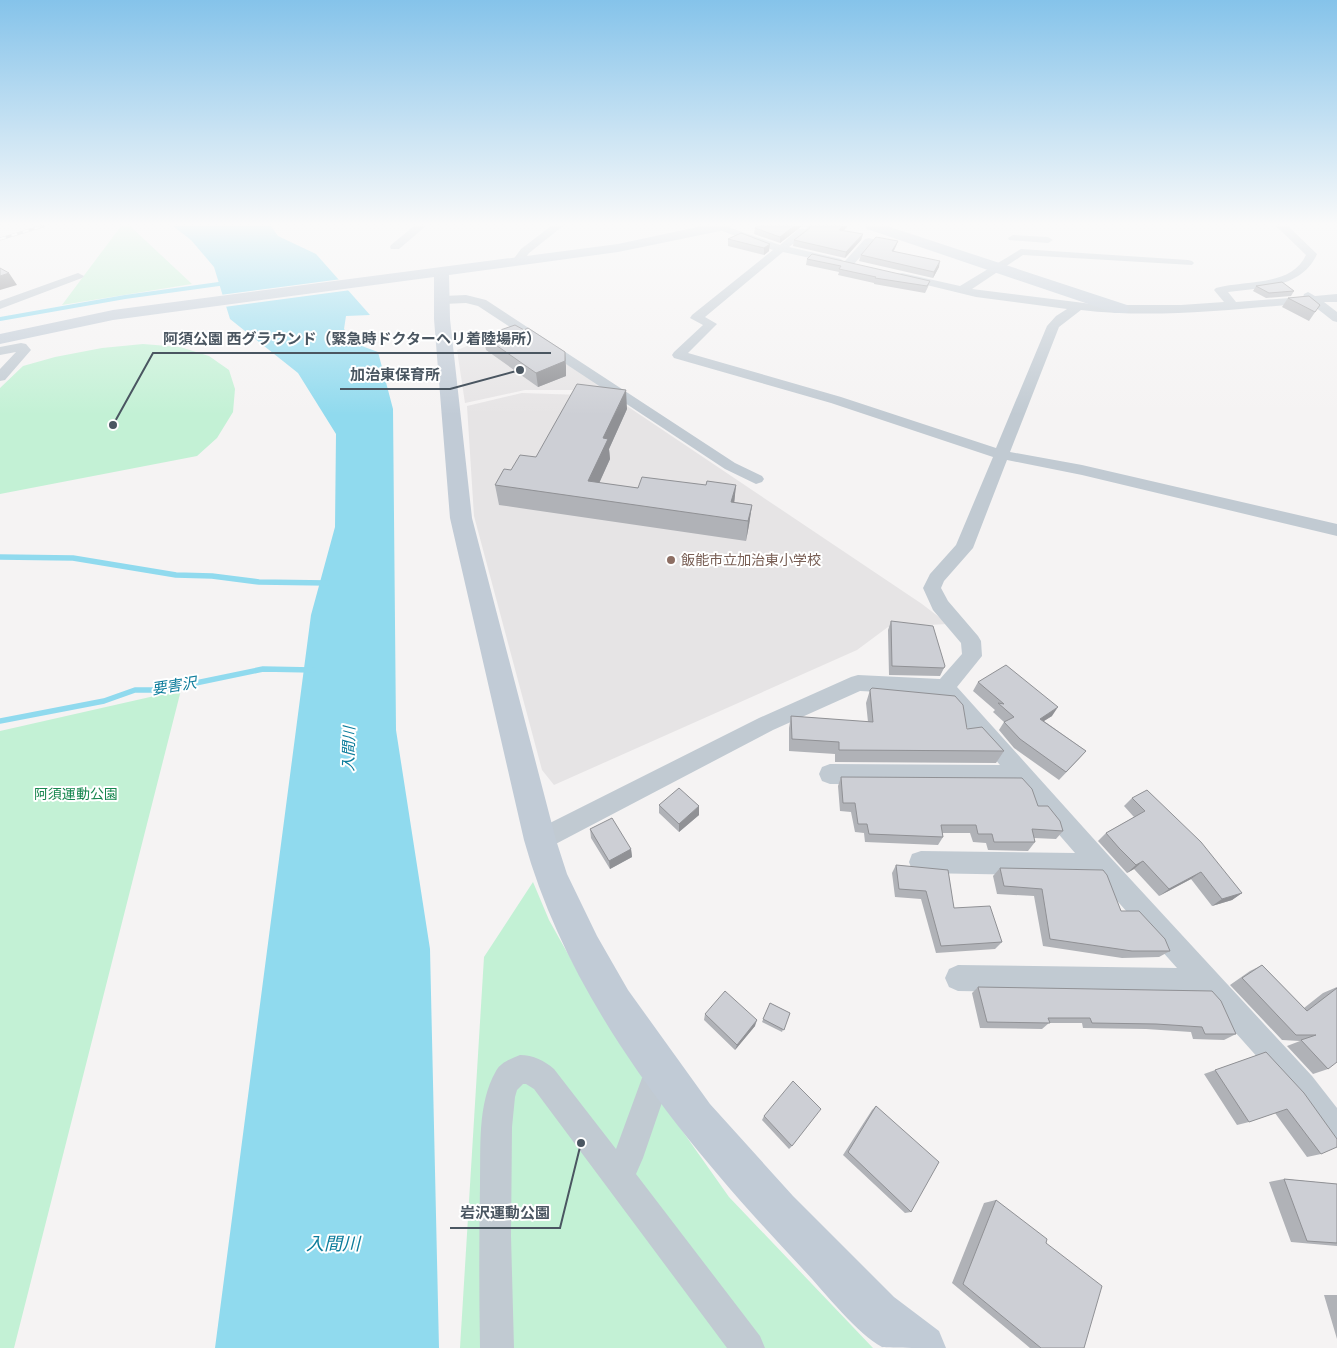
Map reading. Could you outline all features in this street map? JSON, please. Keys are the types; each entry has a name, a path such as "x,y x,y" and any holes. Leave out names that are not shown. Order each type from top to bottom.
{"street":[{"path":"0,305 43,289"},
{"path":"1,342 71,323 167,308 314,289"},
{"path":"442,289 442,320 461,518 540,840 551,877 584,949 615,1003 696,1118 778,1211 878,1314 922,1348"},
{"path":"447,289 466,299 482,303 730,466 756,479"},
{"path":"732,289 696,318 711,324 679,355 836,400 1002,455 1082,470 1337,530"},
{"path":"957,289 1078,307 1121,309 1181,309 1337,298"},
{"path":"1061,289 1121,309"},
{"path":"1227,289 1220,290 1233,305"},
{"path":"1295,289 1314,300 1337,318"},
{"path":"945,687 972,656 971,641 940,605 932,588 936,578 964,548 1053,326 1078,307"},
{"path":"0,377 25,350 1,342"},
{"path":"540,840 766,724 858,683 945,687 1101,865 1302,1086 1337,1132"},
{"path":"830,774 1022,775"},
{"path":"920,862 1101,865"},
{"path":"958,978 1206,982"},
{"path":"497,1348 494,1263 498,1125 502,1091 512,1074 527,1069 539,1073 748,1348"},
{"path":"618,1176 628,1158 652,1088"}],"shaded area":[{"path":"510,329 611,390 525,390 465,403 457,350"},
{"name":"飯能市立加治東小学校","path":"522,393 612,396 922,604 948,624 888,627 857,650 554,785 542,770 474,516 467,406"}],"green space":[{"path":"74,289 162,289 62,305"},
{"path":"143,344 180,347 209,356 229,370 235,389 233,412 217,438 197,456 0,494 0,388 23,366 55,357 102,348"},
{"name":"阿須運動公園","path":"181,690 14,1348 0,1348 0,731"},
{"path":"533,882 549,920 592,997 652,1088 729,1197 873,1348 460,1348 484,957"}],"water":[{"name":"入間川","path":"221,289 347,289 370,315 346,316 344,329 359,345 378,352 393,409 396,730 430,949 439,1348 215,1348 311,615 335,527 336,434 298,373 230,319"}],"pier":[{"path":"266,289 351,290 224,307 220,295"}],"building":[{"path":"1261,289 1291,289 1294,291 1269,293"},
{"path":"1309,296 1320,305 1315,312 1288,298"},
{"path":"515,325 524,330 528,328 565,352 565,361 536,373 483,336"},
{"path":"577,384 626,390 603,438 608,439 588,481 638,488 642,477 706,485 707,481 736,485 731,502 752,505 748,521 495,485 504,469 511,470 520,455 536,457"},
{"path":"891,621 933,626 944,668 892,666"},
{"path":"1006,665 1058,707 1040,719 1086,751 1066,772 1020,739 1004,722 1014,717 998,703 1004,704 978,682"},
{"path":"872,688 955,696 963,705 967,729 982,727 1004,751 839,750 839,742 792,739 791,716 873,722 870,690"},
{"path":"841,777 1022,778 1032,789 1038,806 1048,806 1060,821 1063,831 1032,829 1035,842 994,842 992,834 978,834 976,825 941,825 943,837 869,834 867,824 858,824 855,803 843,803"},
{"path":"679,788 699,806 679,824 659,805"},
{"path":"1147,790 1201,842 1242,893 1222,899 1201,872 1169,889 1143,861 1136,865 1119,848 1106,833 1145,811 1132,798"},
{"path":"612,818 631,849 609,861 590,829"},
{"path":"896,865 948,870 954,908 990,906 1002,942 941,946 926,891 899,889"},
{"path":"1000,868 1103,870 1107,875 1121,911 1139,911 1165,939 1170,951 1132,951 1050,939 1042,889 1004,886"},
{"path":"1262,965 1307,1011 1337,988 1337,1062 1328,1069 1301,1040 1316,1035 1296,1035 1242,978"},
{"path":"978,987 1212,991 1221,1001 1236,1034 1205,1034 1202,1027 1092,1023 1090,1018 1048,1018 1050,1023 987,1022"},
{"path":"725,991 757,1020 737,1045 705,1014"},
{"path":"770,1003 790,1013 784,1030 763,1019"},
{"path":"1266,1052 1304,1093 1337,1139 1337,1147 1321,1154 1287,1109 1249,1122 1215,1070"},
{"path":"793,1081 821,1109 792,1146 764,1116"},
{"path":"876,1106 939,1162 911,1212 848,1152"},
{"path":"1284,1179 1337,1184 1337,1243 1307,1241"},
{"path":"996,1200 1047,1239 1046,1243 1102,1286 1084,1348 1041,1348 963,1284"}],"waterway":[{"path":"0,319 183,289"},
{"path":"0,557 73,558 176,575 212,576 259,582 327,583"},
{"name":"要害沢","path":"0,721 104,701 135,690 162,690 263,669 313,670"}],"place":[{"name":"加治東保育所","path":"520,370"},
{"name":"阿須公園 西グラウンド（緊急時ドクターヘリ着陸場所）","path":"113,425"},
{"name":"飯能市立加治東小学校","path":"671,560"},
{"name":"岩沢運動公園","path":"581,1143"}]}
